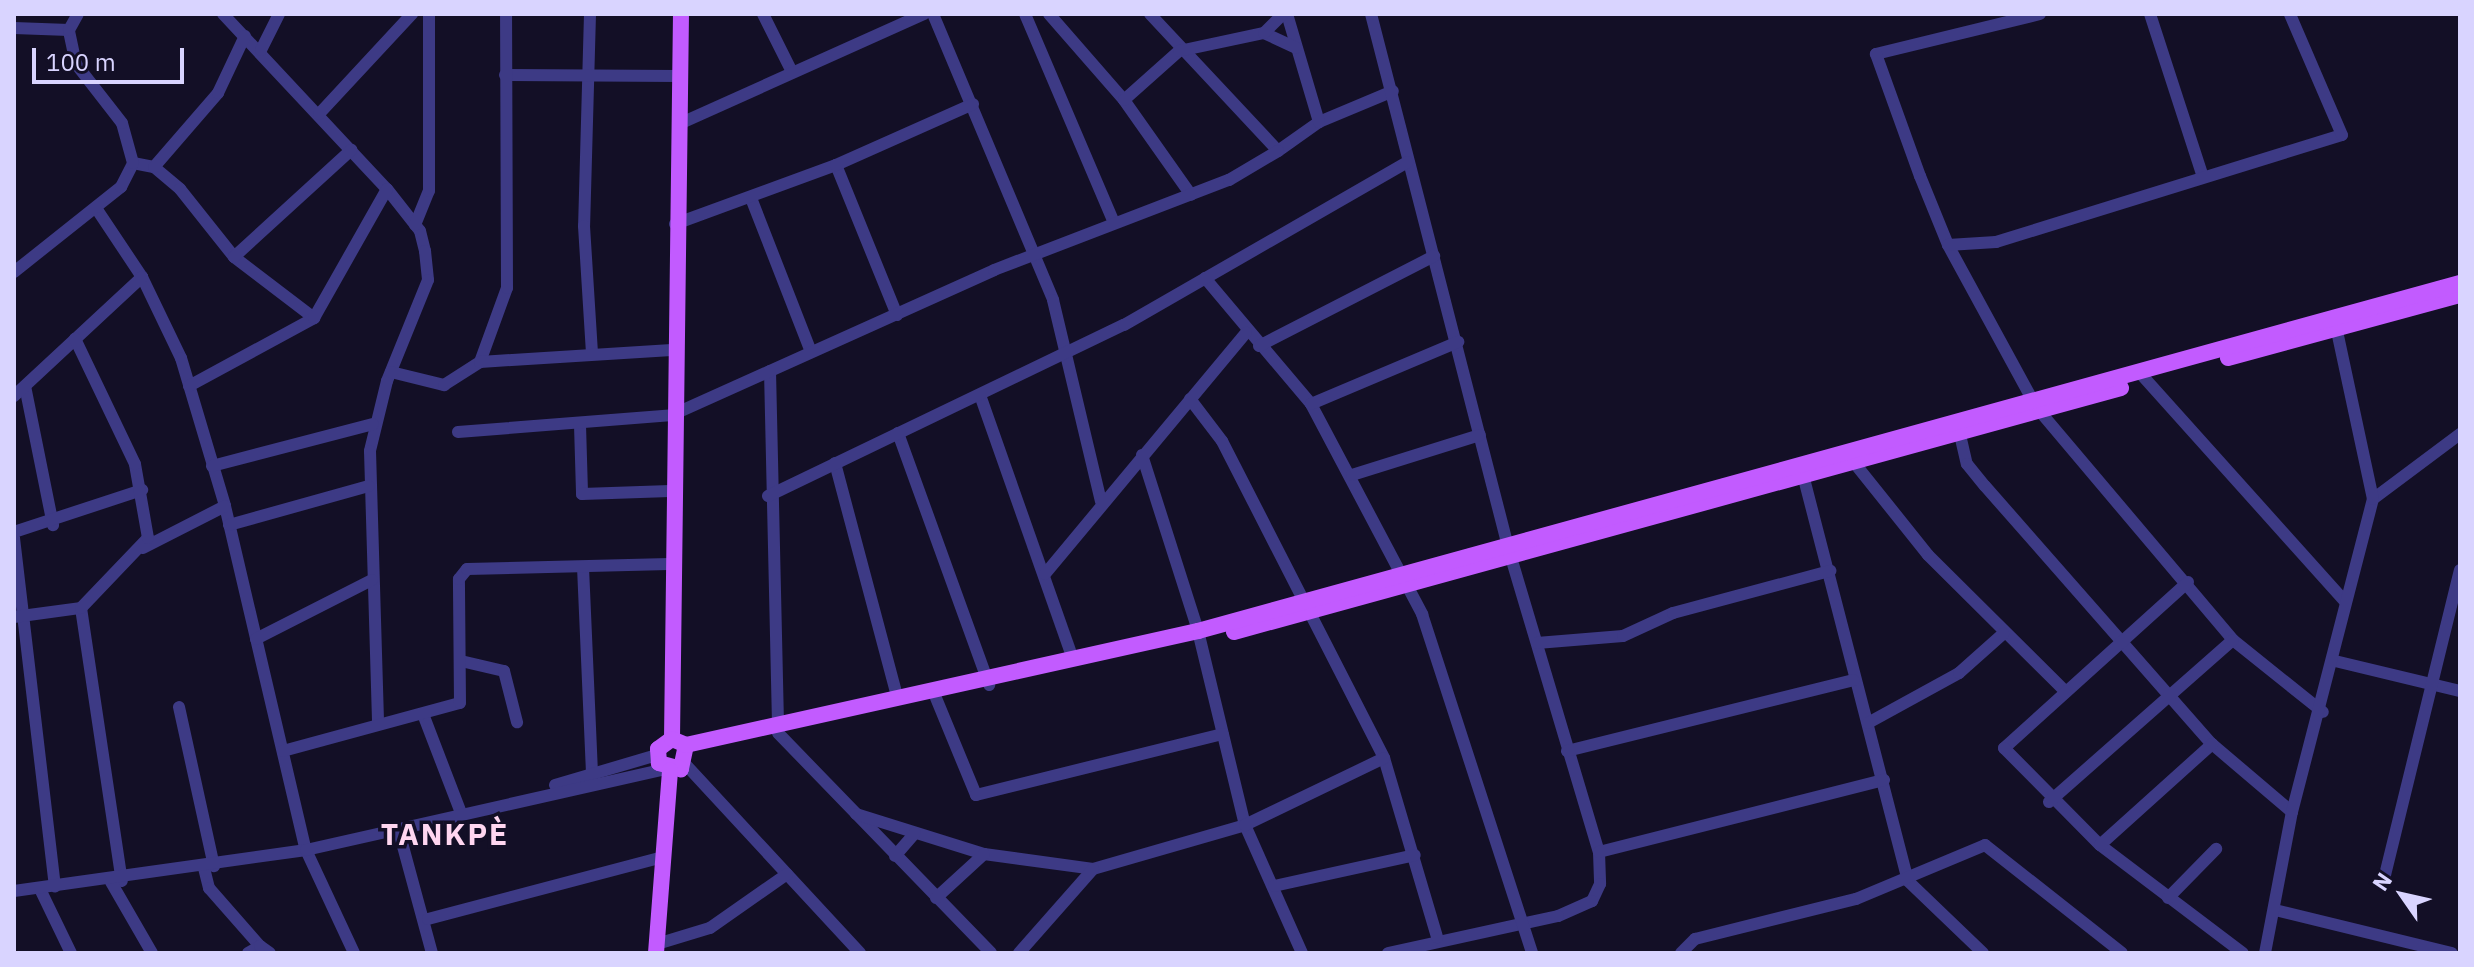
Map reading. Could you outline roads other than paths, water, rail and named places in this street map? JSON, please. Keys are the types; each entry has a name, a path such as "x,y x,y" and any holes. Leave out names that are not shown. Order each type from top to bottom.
{"main road":[{"path":"657,949 663,857 675,757 669,564 682,14"},
{"path":"2336,324 2460,283"},
{"path":"675,757 897,696 1199,636 1509,547 2034,404 2336,324 2460,295"},
{"path":"777,727 936,698 1072,656 1199,636"}],"street":[{"path":"14,272 121,187 133,163 122,123 76,64 69,30 78,14"},
{"path":"223,14 261,50 387,189 415,225 428,280 373,424 369,486 378,722"},
{"path":"261,50 279,14"},
{"path":"319,114 412,14"},
{"path":"415,225 429,191 429,14"},
{"path":"480,362 507,288 506,14"},
{"path":"590,14 584,226 592,353"},
{"path":"763,14 792,72"},
{"path":"679,124 924,14"},
{"path":"933,14 1034,254 1065,348 1101,501"},
{"path":"1025,14 1114,223"},
{"path":"1049,14 1124,100 1191,195"},
{"path":"1150,14 1179,51 1278,151"},
{"path":"1124,100 1179,51 1264,33 1285,14 1319,122"},
{"path":"1371,14 1509,547 1599,852 1600,884 1592,901 1520,926 1437,937 1388,953"},
{"path":"2040,14 1876,54 1948,245 2034,404 2188,582 2233,640 2323,712"},
{"path":"2150,14 2203,177"},
{"path":"1948,245 1996,242 2342,135 2290,14"},
{"path":"14,28 69,30"},
{"path":"1264,33 1296,48"},
{"path":"154,167 218,93 245,36"},
{"path":"505,75 679,76"},
{"path":"458,432 580,425 672,415 1034,254 1191,195 1278,151 1319,122 1393,91"},
{"path":"675,224 836,165 973,104"},
{"path":"234,257 351,150"},
{"path":"768,496 980,395 1065,348 1124,325 1407,162"},
{"path":"133,163 154,167 234,257 314,318"},
{"path":"836,165 897,315"},
{"path":"189,386 314,318 387,189"},
{"path":"751,198 811,352"},
{"path":"96,208 142,277 189,386 225,506 306,850 354,953"},
{"path":"1259,346 1434,256"},
{"path":"14,396 142,277"},
{"path":"1205,278 1246,333 1311,404 1352,475 1441,657 1520,926 1532,953"},
{"path":"2265,953 2292,812 2323,712 2344,600 2373,499 2336,324"},
{"path":"1045,574 1101,501 1246,333"},
{"path":"75,339 142,490 143,548"},
{"path":"1311,404 1458,342"},
{"path":"391,372 444,385 480,362 672,350"},
{"path":"770,371 768,496 777,727 852,813 991,953"},
{"path":"2141,378 2344,600"},
{"path":"25,386 53,525"},
{"path":"980,395 1072,656"},
{"path":"1190,399 1222,441 1302,607 1384,758 1437,937"},
{"path":"212,466 373,424"},
{"path":"580,425 582,494 670,491"},
{"path":"1958,426 1967,464 2172,692 2212,744 2292,812"},
{"path":"898,433 988,680"},
{"path":"2373,499 2460,434"},
{"path":"1352,475 1480,435"},
{"path":"1142,455 1199,636 1245,825 1302,953"},
{"path":"1848,455 2003,634 2064,690"},
{"path":"835,463 897,696"},
{"path":"1802,467 1830,571 1853,680 1884,780 1908,881 1983,953"},
{"path":"229,525 369,486"},
{"path":"14,532 53,525 142,490"},
{"path":"18,616 81,608 143,548 225,506"},
{"path":"14,538 18,616 55,887"},
{"path":"283,751 378,722 460,703 463,572 669,564"},
{"path":"583,567 592,773"},
{"path":"2385,875 2460,570"},
{"path":"1537,643 1623,636 1673,613 1830,571"},
{"path":"256,639 372,580"},
{"path":"2188,582 2064,690 2004,748 2049,802 2168,898 2243,953"},
{"path":"81,608 116,881 152,953"},
{"path":"1868,723 1959,673 2003,634"},
{"path":"2049,802 2233,640"},
{"path":"461,661 504,671 517,722"},
{"path":"2335,661 2460,691"},
{"path":"1567,751 1853,680"},
{"path":"936,698 976,795 1223,734"},
{"path":"179,707 209,867 209,888 259,951"},
{"path":"423,714 461,813"},
{"path":"2100,845 2212,744"},
{"path":"511,801 592,773 675,757"},
{"path":"16,888 40,889 116,881 306,850 511,801 675,757"},
{"path":"675,757 858,953"},
{"path":"852,813 984,854 1093,869 1245,825 1384,758"},
{"path":"1599,852 1884,780"},
{"path":"398,828 428,919 432,953"},
{"path":"895,856 915,833"},
{"path":"1681,953 1695,939 1908,881 1985,845 2122,953"},
{"path":"2168,898 2216,849"},
{"path":"936,898 984,854"},
{"path":"1274,886 1415,855"},
{"path":"428,919 663,857"},
{"path":"1019,953 1093,869"},
{"path":"657,949 710,928 787,874"},
{"path":"40,889 71,953"},
{"path":"2275,910 2452,953"}],"district":[{"name":"TANKPÈ","path":"445,834"}]}
